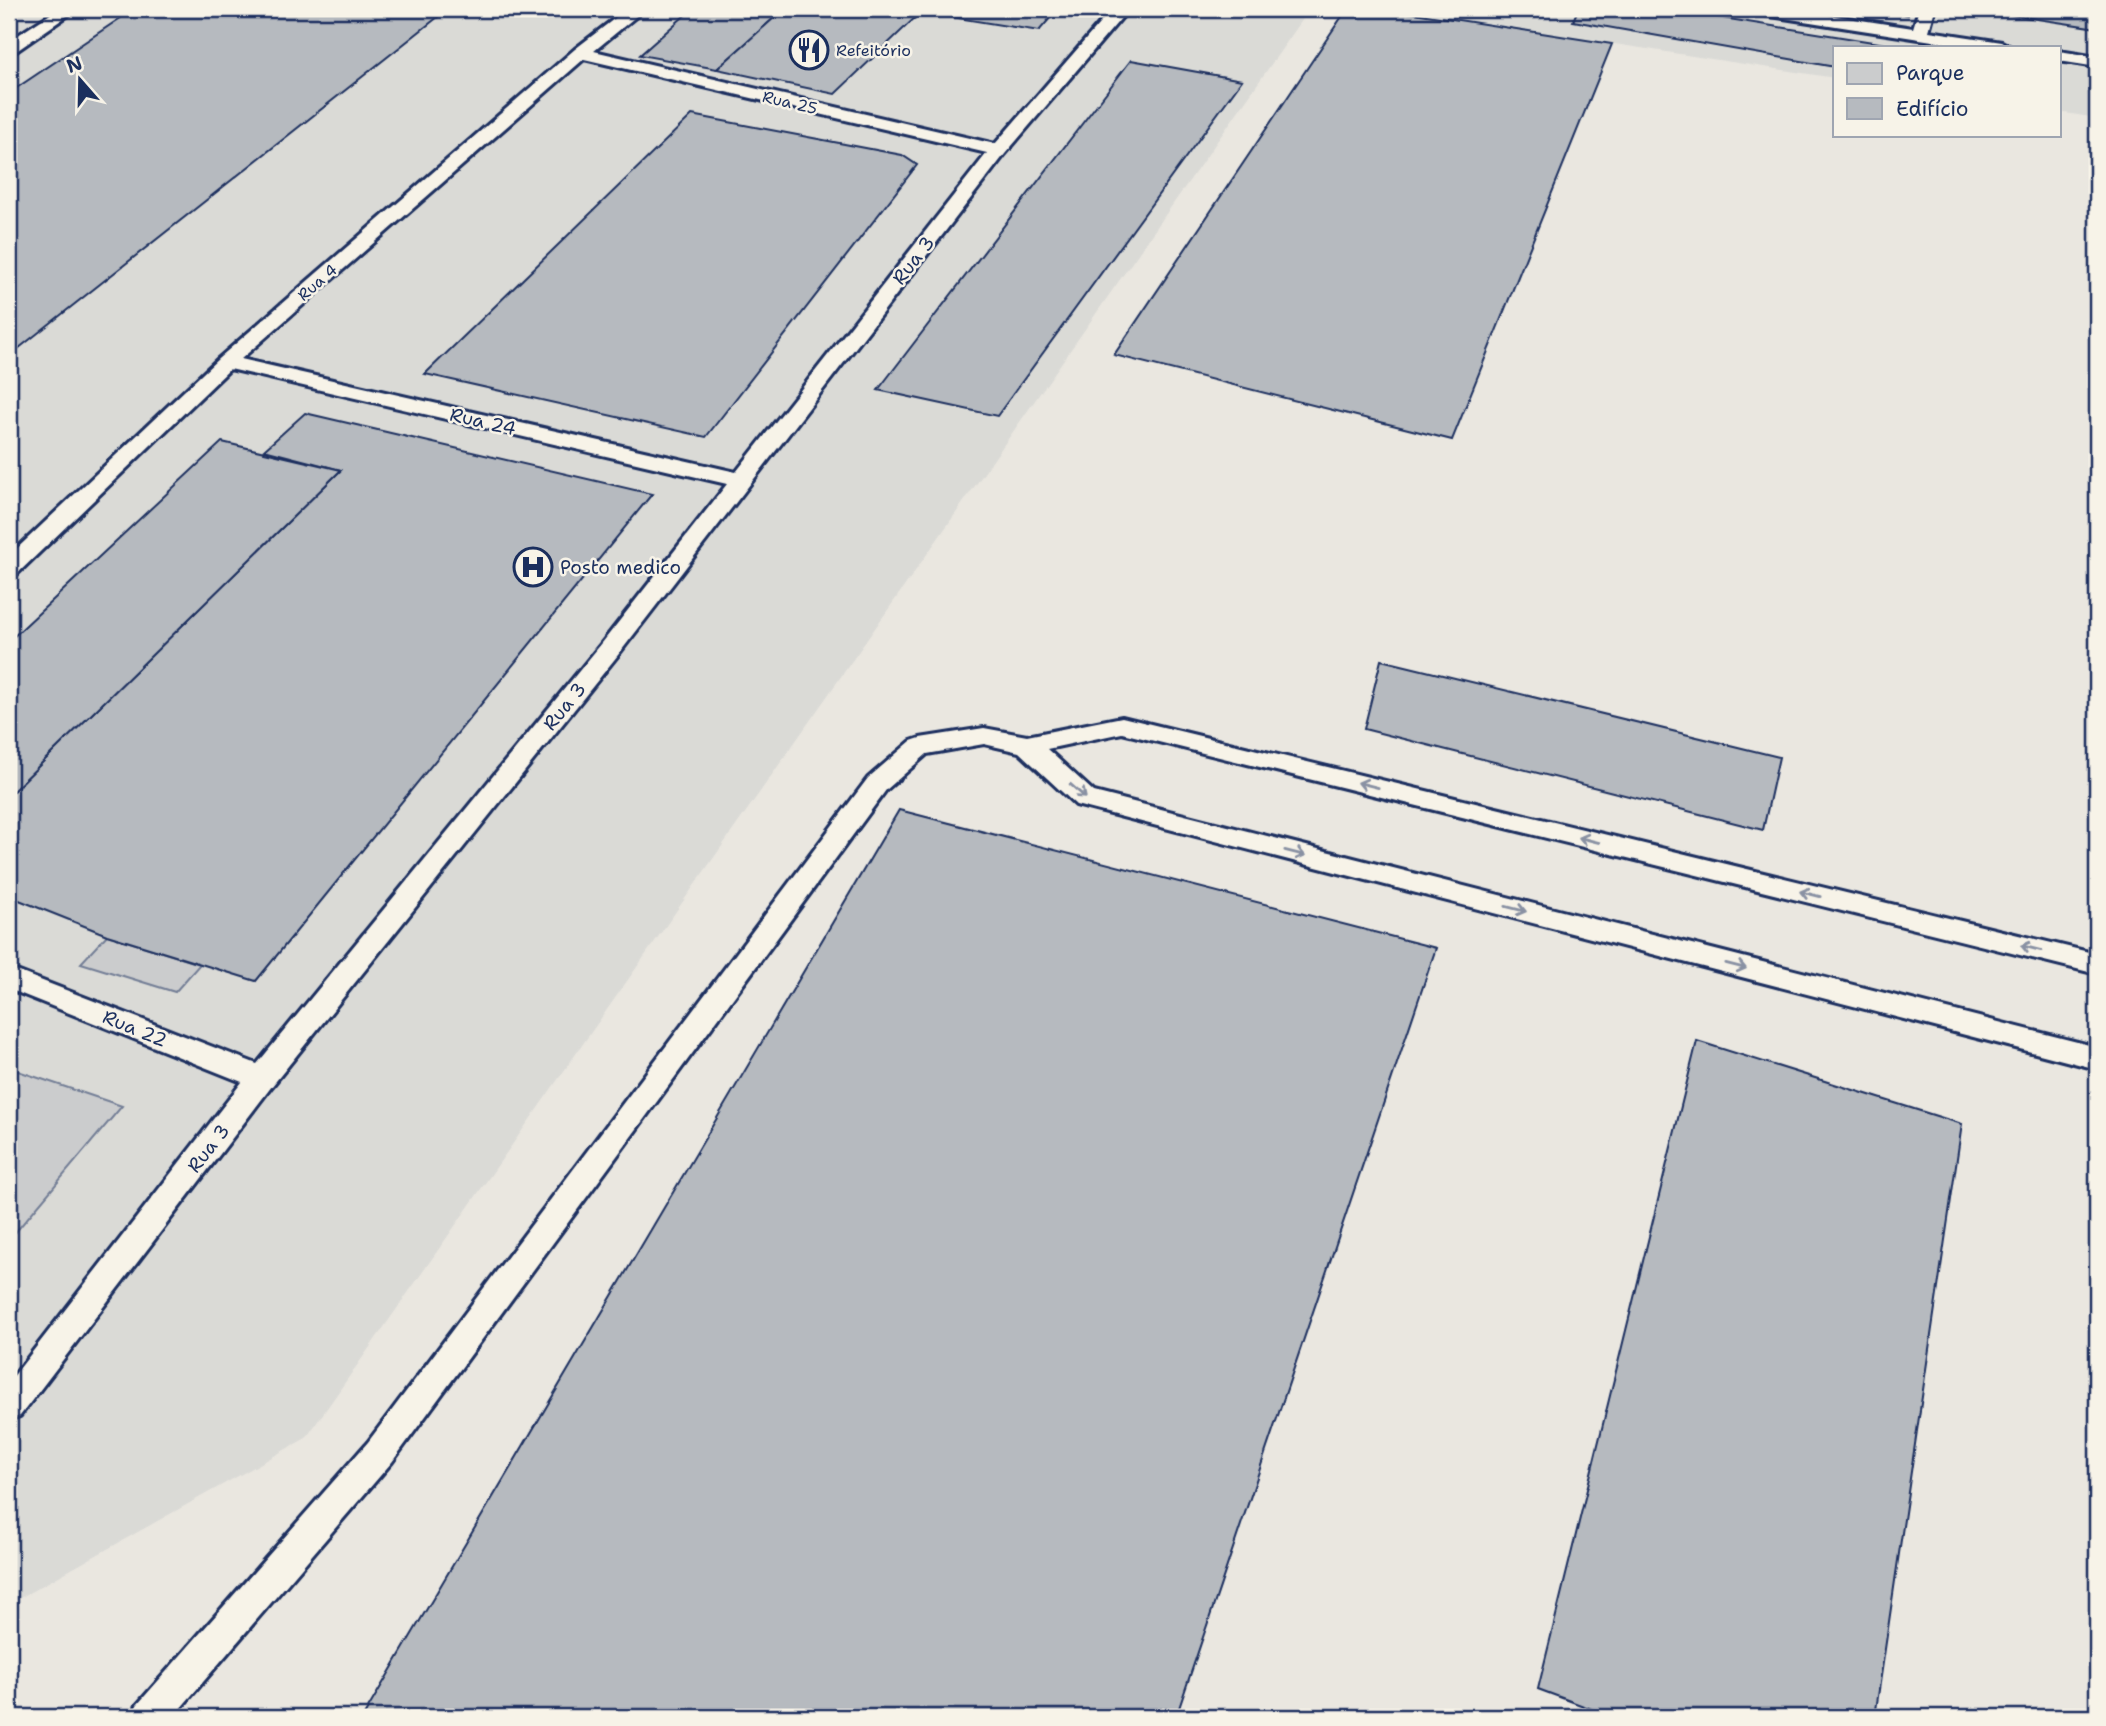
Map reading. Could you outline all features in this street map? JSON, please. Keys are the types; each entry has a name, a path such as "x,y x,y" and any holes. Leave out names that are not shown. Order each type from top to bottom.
{"lane":[{"path":"9,48 69,9"},
{"name":"Rua 4","path":"9,569 226,362 581,53 637,9"},
{"name":"Rua 3","path":"9,1406 262,1078 610,649 999,150 1121,9"},
{"path":"1758,9 1996,46"},
{"path":"1920,34 1927,9"},
{"name":"Rua 25","path":"581,53 999,150"},
{"path":"2060,56 2097,62"},
{"name":"Rua 24","path":"226,362 740,480"},
{"path":"150,1717 380,1452 877,784 920,747 984,736 1027,745 1122,725 2097,964"},
{"path":"1027,745 1085,799 2097,1058"},
{"name":"Rua 22","path":"9,978 262,1078"}],"shaded area":[{"path":"9,9 1310,9 306,1438 9,1604"},
{"path":"1388,9 2097,9 2097,118 2060,112 2060,46 1833,46 1833,78"}],"green space":[{"path":"107,935 200,964 175,992 81,963"},
{"path":"9,1068 122,1106 9,1240"}],"building":[{"path":"134,9 448,9 9,356 9,93"},
{"path":"692,9 784,9 717,69 640,55"},
{"name":"Refeitório","path":"784,9 1058,9 1039,31 921,12 835,94 717,69"},
{"path":"1347,9 1388,9 1612,44 1452,440 1114,355"},
{"path":"1578,9 1667,9 1898,46 1833,46 1833,67 1573,21"},
{"path":"1870,9 1910,9 1908,15"},
{"path":"2097,9 2097,28 1985,11"},
{"path":"1131,60 1242,80 997,416 878,390"},
{"path":"692,115 902,155 917,165 706,437 425,374"},
{"path":"305,413 652,494 256,981 107,935 9,896 9,795 341,470 264,450"},
{"path":"222,442 341,470 9,795 9,641"},
{"path":"1381,660 1779,757 1763,830 1364,729"},
{"path":"899,810 1436,948 1176,1717 363,1717"},
{"path":"1697,1041 1962,1124 1875,1717 1613,1717 1538,1689"}],"place":[{"name":"Refeitório","path":"809,50"},
{"name":"Posto medico","path":"533,567"}]}
